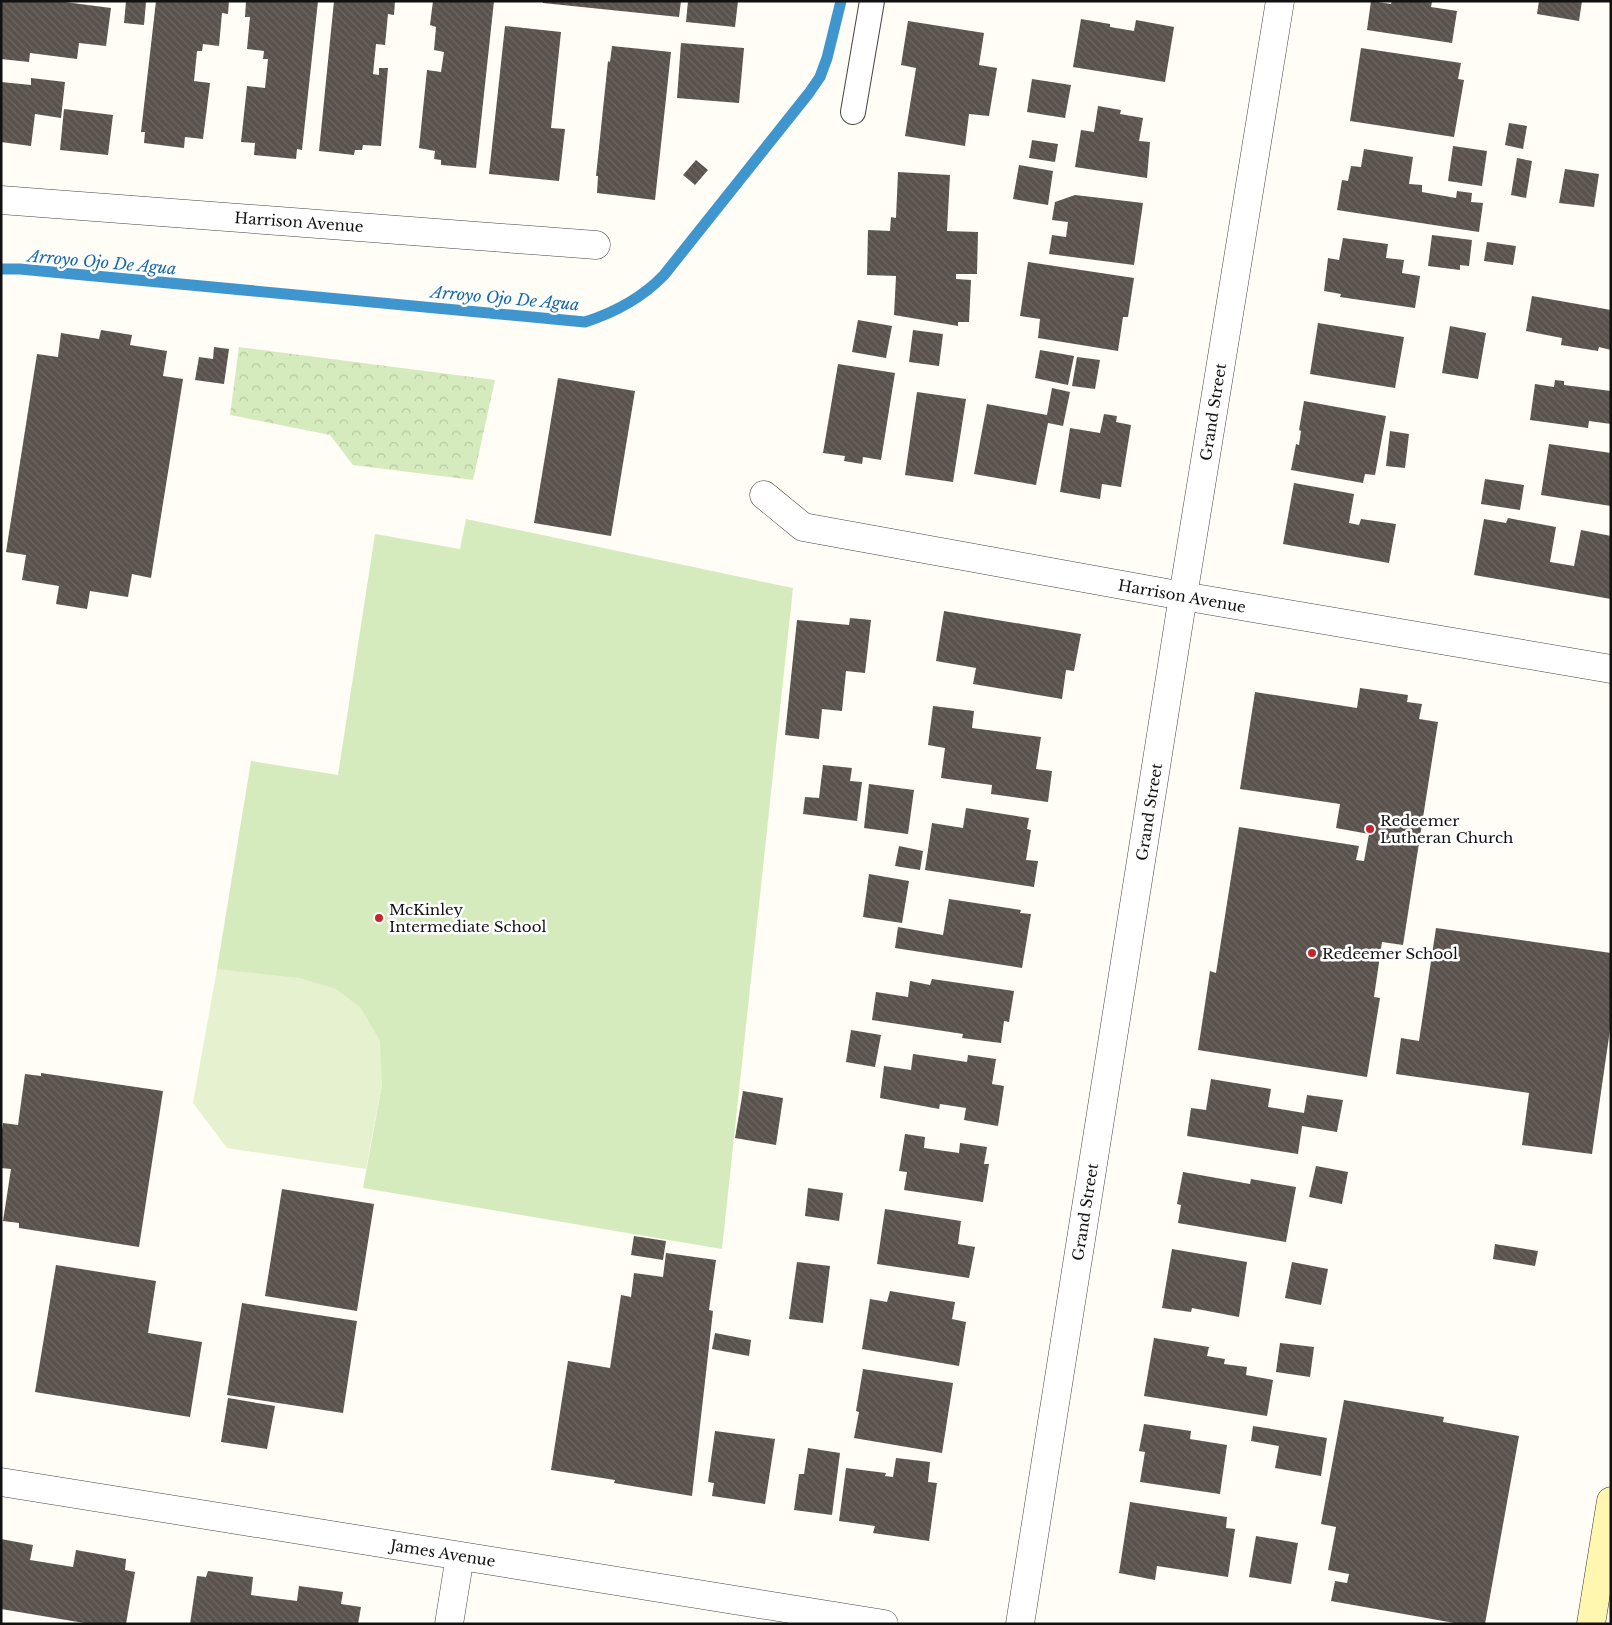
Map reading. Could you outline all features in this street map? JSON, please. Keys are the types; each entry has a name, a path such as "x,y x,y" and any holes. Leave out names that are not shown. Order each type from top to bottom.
{"street":[{"name":"Grand Street","path":"1020,1624 1183,596 1280,1"},
{"name":"Harrison Avenue","path":"1,200 596,245"},
{"name":"Harrison Avenue","path":"764,495 803,527 1183,596 1611,669"},
{"name":"James Avenue","path":"1,1482 884,1624"},
{"path":"1591,1624 1611,1501"},
{"path":"449,1624 460,1556"}],"lane":[{"path":"853,112 872,1"}],"green space":[{"path":"239,347 495,380 473,480 353,465 330,435 230,415"},
{"path":"466,519 793,588 722,1249 363,1188 382,1085 217,969 251,761 338,775 375,534 460,549"},
{"path":"217,969 300,978 336,989 361,1008 380,1041 382,1085 366,1169 227,1148 193,1103"}],"building":[{"path":"1,1 57,1 111,8 106,46 79,43 77,59 30,53 29,62 1,59"},
{"path":"126,1 146,2 144,25 124,23"},
{"path":"156,1 229,1 228,14 222,13 219,46 203,44 202,51 197,51 194,81 210,83 203,139 185,137 184,148 144,143 145,132 141,132"},
{"path":"246,1 318,1 302,150 297,149 296,159 254,155 255,143 241,142 247,86 265,88 268,59 263,59 264,51 247,49 250,17 245,17"},
{"path":"334,1 395,1 394,15 388,14 385,45 376,44 373,74 379,75 379,68 388,68 381,146 363,145 362,150 355,150 354,155 319,151"},
{"path":"433,1 494,1 476,168 441,165 441,160 434,159 435,151 419,148 427,70 441,72 444,52 434,50 436,27 430,25"},
{"path":"543,1 681,1 679,17 543,3"},
{"path":"688,1 738,1 735,27 686,22"},
{"path":"1371,1 1391,4 1392,1 1432,1 1431,7 1457,11 1452,43 1367,30"},
{"path":"1539,1 1582,1 1579,21 1537,14"},
{"path":"1081,19 1110,24 1110,27 1134,31 1136,20 1174,27 1165,82 1073,67"},
{"path":"908,21 984,33 979,65 997,68 989,116 969,114 965,146 905,136 916,68 901,65"},
{"path":"505,26 561,32 551,128 565,129 559,181 489,174"},
{"path":"681,43 744,48 739,103 677,98"},
{"path":"612,46 671,52 655,200 597,193 598,176 596,176 608,61 610,62"},
{"path":"1361,48 1461,63 1458,79 1464,80 1454,137 1350,121"},
{"path":"31,78 65,82 61,118 35,114 31,146 1,142 1,82 31,85"},
{"path":"1032,79 1071,85 1065,118 1027,112"},
{"path":"1098,106 1121,110 1120,114 1143,118 1139,141 1150,142 1147,178 1075,167 1081,130 1094,132"},
{"path":"64,109 113,115 108,155 60,150"},
{"path":"1509,123 1527,126 1523,149 1505,145"},
{"path":"1032,140 1058,144 1055,162 1029,158"},
{"path":"1453,146 1487,151 1482,186 1448,181"},
{"path":"1364,149 1413,157 1409,184 1422,185 1422,192 1456,198 1457,191 1472,193 1471,202 1483,203 1479,232 1337,210 1342,180 1348,181 1351,166 1361,167"},
{"path":"1517,158 1532,161 1526,198 1511,195"},
{"path":"696,160 708,170 695,185 683,175"},
{"path":"1019,165 1053,171 1048,205 1013,199"},
{"path":"1565,169 1599,174 1594,207 1559,203"},
{"path":"898,172 950,175 947,231 978,232 977,274 956,274 956,279 971,280 969,322 958,322 958,326 894,315 896,276 867,275 868,230 890,231 891,217 896,218"},
{"path":"1075,195 1143,203 1134,265 1049,254 1052,235 1066,237 1068,222 1052,220 1055,202"},
{"path":"1432,235 1472,240 1469,266 1460,265 1460,270 1428,266"},
{"path":"1343,238 1388,244 1386,258 1404,260 1402,273 1420,276 1415,308 1340,297 1341,294 1324,291 1328,258 1339,260"},
{"path":"1487,242 1516,246 1513,265 1484,261"},
{"path":"1028,262 1134,278 1128,317 1123,317 1118,351 1038,338 1040,319 1020,316"},
{"path":"1532,296 1611,310 1611,350 1599,347 1598,351 1561,345 1562,338 1526,331"},
{"path":"858,320 892,326 886,358 852,352"},
{"path":"1318,323 1404,337 1395,388 1310,374"},
{"path":"1450,326 1486,333 1478,379 1442,373"},
{"path":"101,330 132,335 130,345 167,351 163,376 183,379 151,578 132,574 128,597 90,591 87,609 56,604 59,586 22,580 26,555 6,552 37,354 58,357 61,333 99,339"},
{"path":"913,330 943,334 939,366 909,362"},
{"path":"214,347 229,349 224,384 195,380 199,357 213,359"},
{"path":"1040,350 1074,356 1068,385 1035,378"},
{"path":"1077,357 1100,360 1095,389 1072,386"},
{"path":"838,364 895,373 881,460 863,457 862,464 844,461 845,456 823,453"},
{"path":"558,378 635,391 611,536 534,523"},
{"path":"1555,380 1564,381 1564,385 1611,391 1611,424 1589,421 1588,428 1530,420 1535,384 1554,387"},
{"path":"1052,388 1070,392 1063,426 1048,423 1036,485 974,474 987,404 1047,415"},
{"path":"917,392 966,399 953,482 905,475"},
{"path":"1304,401 1386,416 1375,475 1365,474 1363,483 1291,470 1296,444 1299,445 1301,431 1299,430"},
{"path":"1104,414 1117,416 1116,422 1131,425 1121,487 1102,484 1100,499 1060,492 1070,428 1100,433"},
{"path":"1390,431 1409,434 1405,468 1386,466"},
{"path":"1549,444 1611,453 1611,506 1541,495"},
{"path":"1485,479 1524,485 1520,510 1481,504"},
{"path":"1294,483 1354,494 1349,523 1359,525 1361,519 1396,524 1389,563 1283,544"},
{"path":"1508,518 1556,527 1550,562 1574,566 1581,530 1611,536 1611,599 1474,575 1484,519 1506,523"},
{"path":"944,611 1081,634 1074,671 1066,670 1062,699 973,684 976,668 936,661"},
{"path":"850,618 871,620 865,673 846,671 842,711 822,709 819,739 785,735 797,620 849,625"},
{"path":"1360,688 1408,695 1407,702 1422,704 1419,719 1438,722 1403,945 1382,942 1374,997 1380,998 1367,1077 1198,1050 1210,971 1216,973 1239,827 1359,846 1356,860 1364,861 1369,834 1336,828 1340,804 1240,789 1255,692 1357,708"},
{"path":"933,706 974,711 972,728 1041,737 1036,769 1052,771 1048,802 991,794 992,785 941,778 945,748 928,745"},
{"path":"823,765 852,768 850,781 862,782 857,821 803,814 805,797 819,798"},
{"path":"869,784 914,790 908,834 864,828"},
{"path":"966,808 1029,818 1027,829 1031,830 1026,860 1038,861 1034,887 925,870 932,823 963,828"},
{"path":"899,846 923,851 920,870 895,866"},
{"path":"869,874 909,881 902,923 863,917"},
{"path":"949,899 1021,910 1020,913 1031,914 1022,968 895,948 898,927 943,935"},
{"path":"1436,928 1611,953 1611,1023 1592,1154 1522,1145 1529,1093 1396,1074 1401,1038 1419,1041"},
{"path":"932,979 1014,991 1009,1022 1004,1021 1001,1043 962,1038 963,1034 872,1020 876,992 908,997 910,981 930,985"},
{"path":"851,1030 881,1035 875,1067 846,1062"},
{"path":"913,1054 967,1062 968,1055 996,1059 992,1084 1004,1086 998,1126 964,1120 966,1108 940,1104 939,1109 880,1098 884,1066 911,1070"},
{"path":"41,1073 163,1091 139,1247 19,1228 19,1223 3,1221 11,1169 1,1168 3,1123 18,1125 25,1074 41,1076"},
{"path":"1211,1079 1271,1089 1268,1107 1304,1113 1307,1095 1343,1100 1337,1132 1302,1126 1298,1154 1187,1136 1191,1108 1206,1110"},
{"path":"743,1091 783,1098 776,1145 735,1138"},
{"path":"905,1134 925,1137 924,1148 959,1153 960,1143 987,1147 984,1164 989,1164 983,1202 904,1190 907,1172 899,1171"},
{"path":"1316,1166 1348,1172 1342,1204 1309,1197"},
{"path":"1183,1172 1250,1184 1251,1179 1296,1187 1286,1242 1178,1223 1181,1205 1177,1204"},
{"path":"808,1188 843,1193 839,1221 805,1216"},
{"path":"282,1189 374,1204 357,1311 265,1296"},
{"path":"885,1209 961,1221 958,1244 975,1247 969,1278 877,1264"},
{"path":"634,1236 666,1241 663,1260 631,1255"},
{"path":"1495,1244 1538,1251 1535,1266 1493,1259"},
{"path":"1172,1249 1247,1262 1239,1317 1192,1308 1191,1312 1162,1308"},
{"path":"666,1253 716,1260 709,1310 713,1311 692,1496 614,1483 615,1480 551,1470 568,1361 610,1368 621,1295 631,1297 634,1273 663,1277"},
{"path":"797,1262 830,1266 823,1323 789,1319"},
{"path":"1292,1262 1328,1269 1321,1305 1285,1298"},
{"path":"56,1265 156,1281 148,1333 202,1342 190,1417 35,1392"},
{"path":"890,1291 955,1302 952,1319 966,1322 959,1366 862,1349 870,1299 887,1302"},
{"path":"242,1303 357,1321 343,1413 227,1395"},
{"path":"715,1333 751,1340 749,1356 712,1349"},
{"path":"1154,1338 1209,1347 1207,1356 1225,1359 1224,1364 1247,1367 1246,1375 1273,1380 1267,1416 1144,1396"},
{"path":"1280,1343 1314,1347 1310,1377 1276,1372"},
{"path":"863,1369 953,1383 942,1453 854,1438 859,1412 856,1411"},
{"path":"228,1398 275,1406 267,1449 221,1442"},
{"path":"1344,1400 1444,1417 1443,1422 1519,1436 1485,1624 1460,1624 1331,1601 1335,1581 1347,1583 1349,1574 1328,1570 1336,1527 1321,1524"},
{"path":"1144,1424 1191,1431 1190,1439 1227,1445 1220,1494 1140,1482 1145,1452 1139,1451"},
{"path":"1253,1426 1327,1438 1321,1476 1275,1468 1279,1446 1251,1441"},
{"path":"715,1431 775,1439 765,1504 712,1496 714,1483 708,1482"},
{"path":"808,1448 840,1453 832,1515 794,1510 799,1474 804,1474"},
{"path":"896,1458 930,1462 928,1482 937,1483 929,1541 873,1533 875,1526 839,1521 846,1468 886,1473 885,1476 893,1477"},
{"path":"1130,1502 1227,1517 1226,1528 1235,1529 1228,1577 1157,1566 1155,1580 1119,1573"},
{"path":"1256,1536 1298,1543 1291,1584 1249,1577"},
{"path":"1,1539 33,1545 30,1560 73,1567 76,1550 126,1559 125,1570 135,1572 126,1624 90,1624 1,1609"},
{"path":"208,1571 253,1577 251,1595 297,1601 299,1586 343,1592 341,1604 361,1607 358,1624 190,1624 197,1576 206,1577"}],"waterway":[{"name":"Arroyo Ojo De Agua","path":"1,269 20,269 585,322 607,314 628,303 647,291 664,275 820,77 827,58 841,1"}],"place":[{"name":"Redeemer Lutheran Church","path":"1370,829"},
{"name":"McKinley Intermediate School","path":"379,918"},
{"name":"Redeemer School","path":"1312,953"}]}
